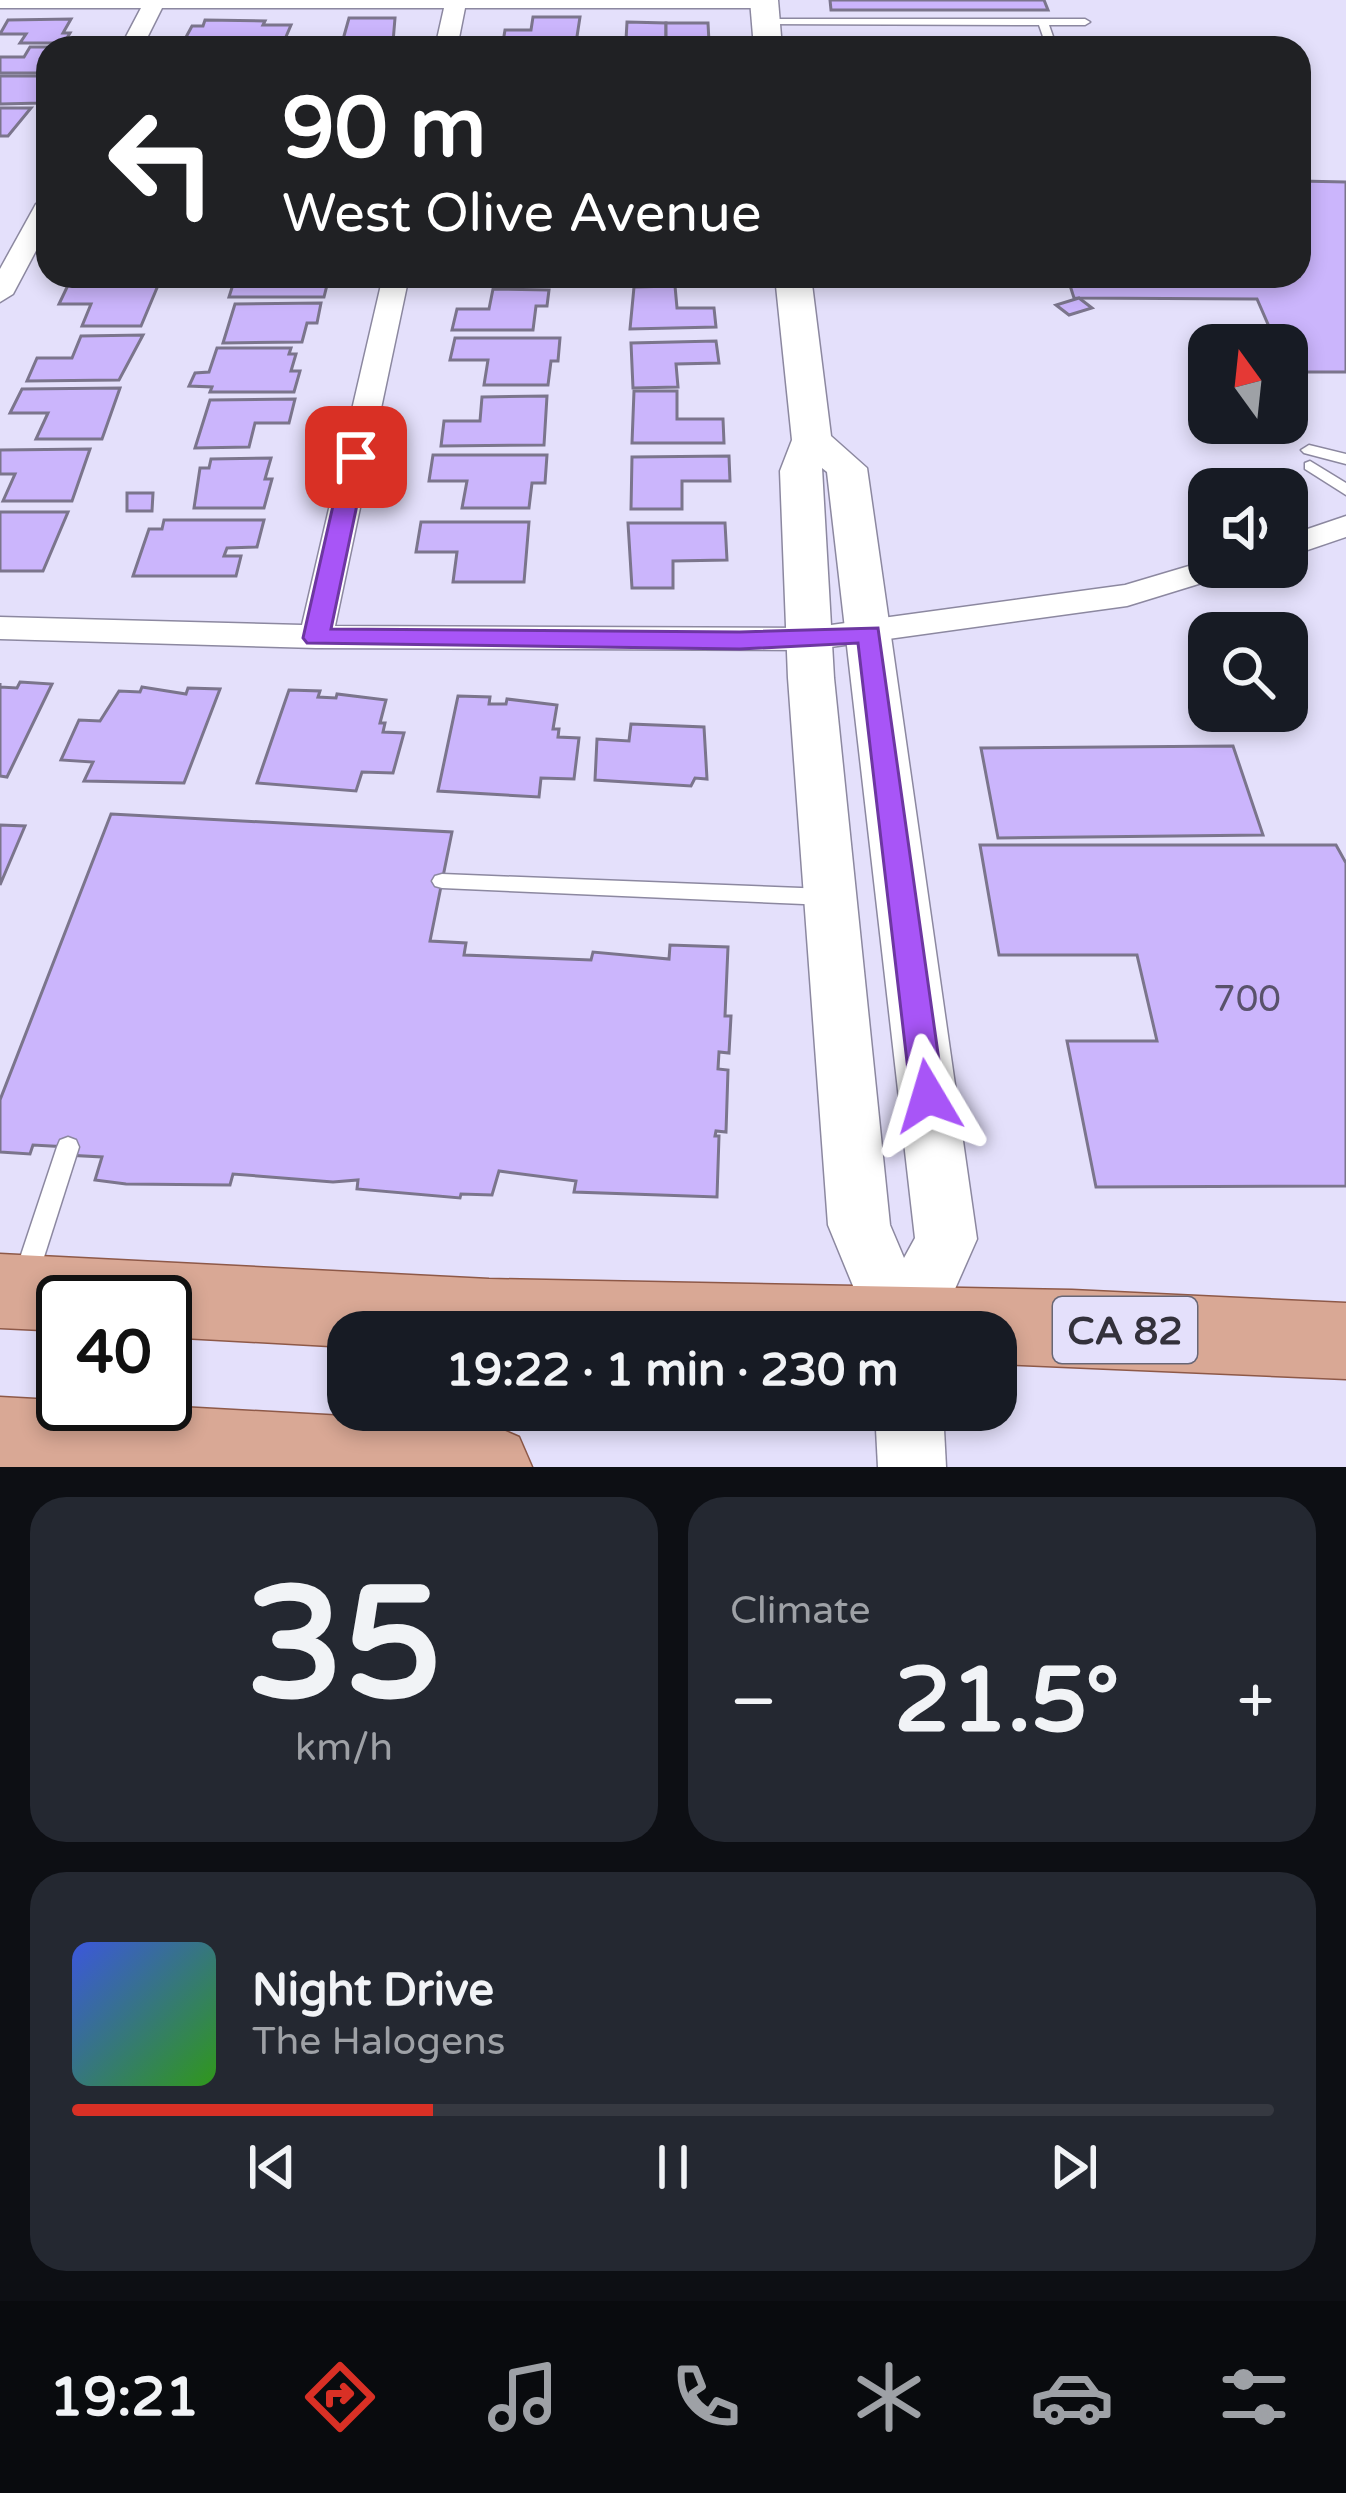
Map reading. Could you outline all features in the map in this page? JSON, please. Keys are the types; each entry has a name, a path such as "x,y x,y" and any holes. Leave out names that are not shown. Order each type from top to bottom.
{"main road":[{"name":"CA 82","path":"10,1291 393,1311"},
{"name":"CA 82","path":"1017,1328 1346,1341"},
{"path":"0,1439 489,1467"}],"street":[{"path":"0,2 456,2 766,18"},
{"path":"137,36 155,2"},
{"path":"449,36 456,2"},
{"path":"0,294 36,226"},
{"path":"316,638 392,288"},
{"path":"794,288 812,440 800,471 809,639 859,1225 896,1311"},
{"path":"812,440 847,468 946,1239 912,1311"},
{"path":"1308,540 1346,526"},
{"path":"0,628 316,638 809,639 1126,595 1188,577"},
{"path":"910,1431 912,1467"}],"lane":[{"path":"766,18 1085,22"},
{"path":"1043,22 1048,36"},
{"path":"1346,459 1309,458 1346,490"},
{"path":"442,881 830,897"},
{"path":"10,1291 68,1147"}],"building":[{"path":"830,0 1044,0 1048,10 831,10"},
{"path":"533,17 580,17 577,36 504,36 505,30 531,30"},
{"path":"349,18 395,18 394,36 344,36"},
{"path":"71,19 63,33 70,33 36,36 36,43 20,43 26,34 0,34 8,20"},
{"path":"205,20 291,25 286,36 187,36 192,26 203,26"},
{"path":"627,22 666,23 666,36 626,36"},
{"path":"666,23 708,23 709,36 666,36"},
{"path":"30,47 36,47 36,73 0,73 0,57 24,57"},
{"path":"0,76 36,76 36,103 0,104"},
{"path":"0,108 31,108 8,136 0,136"},
{"path":"1311,181 1346,182 1346,372 1308,372 1308,324 1268,324 1257,299 1074,298 1071,288 1311,288"},
{"path":"67,288 157,288 141,326 82,326 91,304 59,304"},
{"path":"232,288 326,288 324,297 229,297"},
{"path":"634,288 675,288 677,308 714,308 716,327 630,329"},
{"path":"493,289 549,290 547,306 536,306 533,330 452,330 457,309 489,309"},
{"path":"1079,298 1092,308 1069,315 1056,305"},
{"path":"321,303 317,323 307,323 302,342 223,343 235,304"},
{"path":"143,335 119,380 27,381 37,358 72,358 81,336"},
{"path":"455,338 560,338 558,361 551,361 548,385 484,385 488,360 450,360"},
{"path":"716,341 719,363 676,364 678,387 633,388 631,343"},
{"path":"217,348 291,348 289,354 296,354 291,371 300,371 294,392 210,392 212,387 189,386 195,373 209,372"},
{"path":"120,388 102,439 36,439 48,413 10,413 22,389"},
{"path":"634,391 677,391 677,419 723,419 724,443 632,443"},
{"path":"547,396 544,445 441,446 444,421 480,421 482,397"},
{"path":"295,399 289,423 255,423 249,447 195,448 210,400"},
{"path":"90,449 72,501 3,501 15,474 0,474 0,450"},
{"path":"433,455 547,455 545,483 532,483 529,508 462,508 467,481 429,481"},
{"path":"729,456 730,481 682,481 682,509 631,509 632,457"},
{"path":"271,458 265,479 272,479 264,508 194,508 200,468 209,468 211,459"},
{"path":"127,493 153,493 152,511 127,511"},
{"path":"0,512 68,512 43,571 0,571"},
{"path":"164,520 264,520 257,547 227,548 224,556 241,556 236,576 133,576 149,529 162,529"},
{"path":"421,522 529,522 524,582 453,582 457,552 416,552"},
{"path":"628,523 725,523 727,560 673,561 673,588 632,588"},
{"path":"20,682 52,684 7,777 0,776 0,687 17,688"},
{"path":"142,687 186,694 188,688 220,689 184,783 84,781 93,762 61,760 79,720 100,721 119,691 140,692"},
{"path":"289,690 320,691 318,697 336,698 337,694 386,700 380,723 385,723 383,732 404,733 393,773 362,772 356,791 257,783"},
{"path":"458,696 490,697 489,704 506,704 507,699 557,705 553,729 559,729 558,737 579,738 574,779 541,778 539,797 438,791"},
{"path":"631,724 704,727 707,779 695,778 691,786 595,780 597,739 629,741"},
{"path":"1233,746 1263,835 998,838 981,748"},
{"path":"111,814 452,832 430,941 466,943 464,955 591,960 593,952 669,959 670,945 728,947 725,1016 731,1016 729,1053 719,1052 718,1069 728,1070 726,1132 716,1131 715,1136 719,1136 717,1197 574,1192 576,1181 499,1171 492,1195 461,1194 460,1198 357,1189 358,1180 233,1174 230,1185 126,1184 95,1180 102,1157 66,1155 68,1147 33,1145 30,1154 0,1152 0,1100"},
{"path":"0,825 25,826 0,885"},
{"path":"980,845 1336,845 1346,863 1346,1186 1096,1187 1067,1041 1157,1041 1137,955 999,955"}],"route":[{"path":"356,457 316,638 740,641 869,634 928,1096"}]}
